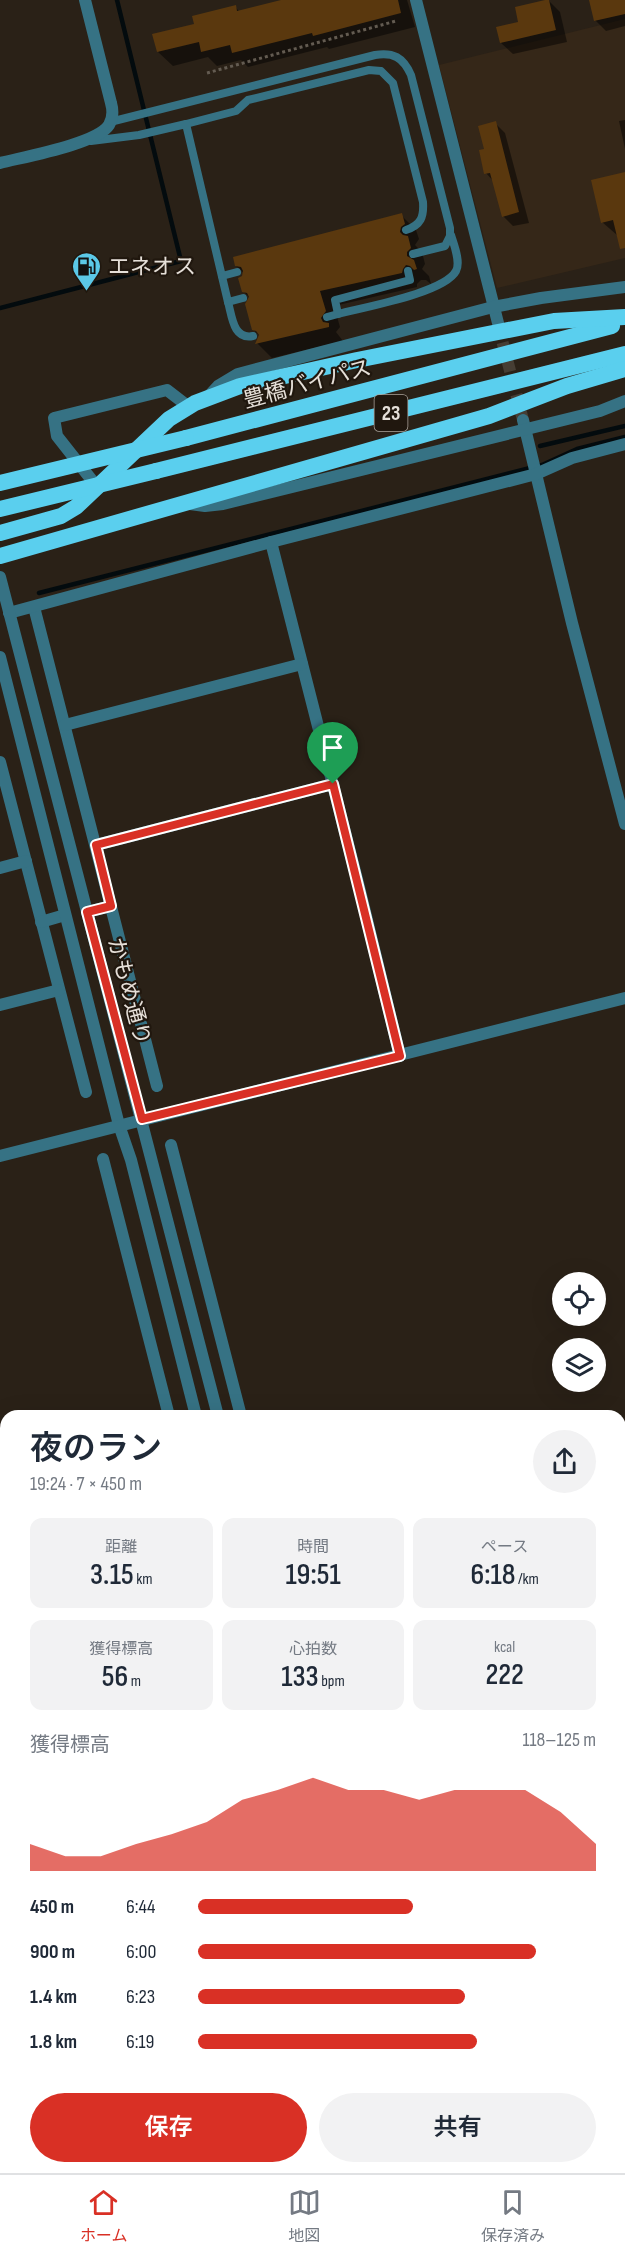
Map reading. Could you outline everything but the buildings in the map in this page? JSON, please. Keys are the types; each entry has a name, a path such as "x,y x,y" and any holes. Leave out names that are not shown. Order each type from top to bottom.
{"highway":[{"path":"0,533 61,516 76,507 169,419 206,399 240,386 554,321 625,320"},
{"name":"豊橋バイパス","path":"0,483 186,438 625,320"},
{"name":"23","path":"0,509 625,354"},
{"name":"23","path":"0,556 489,416 567,386 625,369"}],"street":[{"path":"0,163 83,142 101,134 110,122 111,103 85,0"},
{"path":"416,0 498,323"},
{"path":"206,399 218,386 238,374 493,307 625,287"},
{"path":"98,488 57,436 54,418 167,390 189,407"},
{"path":"181,503 205,506 223,504 523,424 600,411 625,401"},
{"path":"523,424 625,824"},
{"path":"9,613 271,542 536,474 572,458 625,444"},
{"path":"271,542 400,1056"},
{"name":"かもめ通り","path":"0,577 217,1410"},
{"path":"34,607 158,1086"},
{"name":"かもめ通り","path":"0,657 119,1125 131,1160 194,1410"},
{"path":"65,725 302,664"},
{"path":"0,762 86,1092"},
{"path":"96,845 333,784"},
{"path":"0,868 26,861"},
{"path":"87,912 111,906"},
{"path":"41,922 65,915"},
{"path":"0,1005 59,990"},
{"path":"0,1156 625,998"},
{"path":"171,1145 239,1410"},
{"path":"103,1159 167,1410"}],"lane":[{"path":"110,122 375,55 394,55 405,63 411,75 450,228 458,261 456,271 448,279 427,291 327,317"},
{"path":"83,142 166,129 236,111 248,100 369,70 381,71 393,83 423,202 423,216 420,221 406,230"},
{"path":"186,124 235,329 243,336 253,336"},
{"path":"413,254 445,246 450,236 450,228"},
{"path":"222,276 237,272"},
{"path":"338,314 335,300 410,280 408,272"},
{"path":"228,302 243,298"}],"path":[{"path":"207,73 396,21"}],"shaded area":[{"path":"625,19 625,258 497,288 439,65"}],"waterway":[{"path":"0,308 181,261 117,0"},
{"path":"540,446 625,426"},
{"path":"39,593 542,465 577,449 625,437"}],"tunnel":[{"path":"498,325 523,420"}],"place":[{"name":"エネオス","path":"87,292"}],"route":[{"path":"333,784 400,1056 142,1119 87,912 111,906 96,845 333,784"}]}
